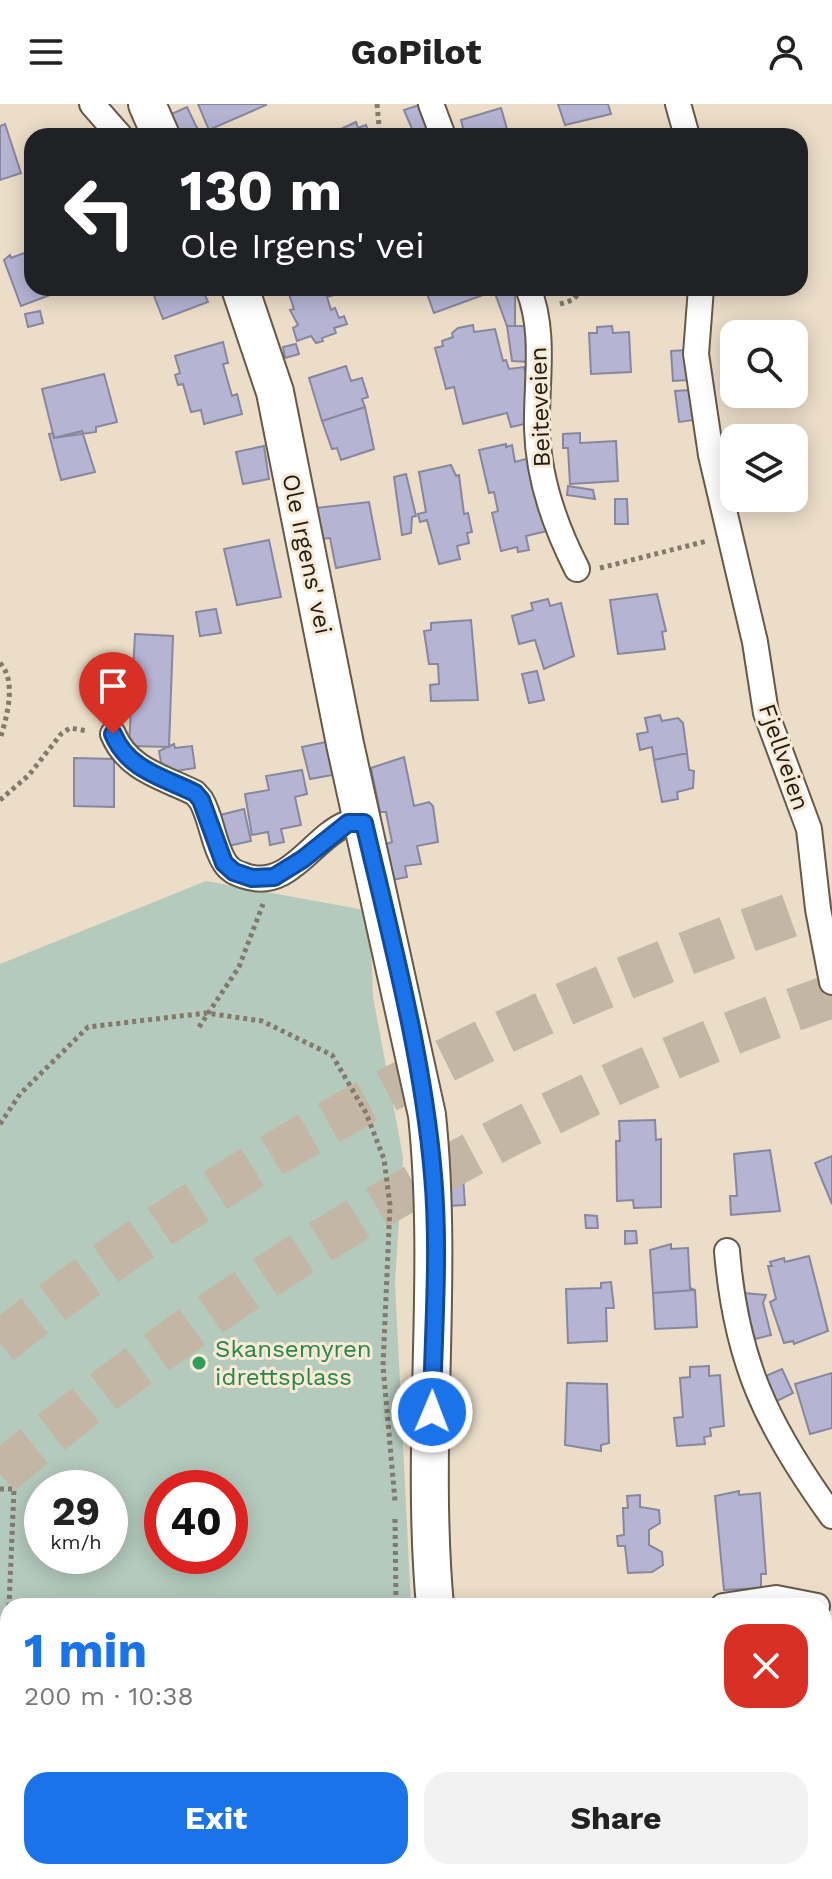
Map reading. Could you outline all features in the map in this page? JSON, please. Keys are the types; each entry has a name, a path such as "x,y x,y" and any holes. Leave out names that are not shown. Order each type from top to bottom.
{"street":[{"path":"92,104 113,128"},
{"path":"147,104 158,128"},
{"path":"431,104 440,128"},
{"path":"678,104 685,128"},
{"name":"Ole Irgens' vei","path":"243,296 275,392 424,1102 433,1177 435,1273 429,1482 435,1598"},
{"name":"Beiteveien","path":"530,296 538,325 537,429 541,476 565,546 577,569"},
{"name":"Fjellveien","path":"700,296 696,354 711,455 755,642 766,713 809,829 818,909 832,982"},
{"path":"113,734 125,755 142,769 195,793 201,800 229,869 252,878 274,877 303,859 348,823 364,823"},
{"path":"727,1251 731,1304 757,1395 799,1470 832,1516"}],"path":[{"path":"377,104 379,128"},
{"path":"577,569 586,572 731,534"},
{"path":"0,663 8,674 9,689 0,739"},
{"path":"0,800 29,775 61,734 70,728 113,734"},
{"path":"199,1027 239,967 274,877"},
{"path":"0,1124 20,1094 88,1027 206,1013 262,1021 332,1055 366,1113 384,1159 390,1205 383,1366 396,1511 396,1598"},
{"path":"0,1489 14,1489 9,1598"}],"green space":[{"name":"Skansemyren idrettsplass","path":"206,881 370,911 373,997 403,1157 395,1282 411,1598 0,1598 0,964"}],"building":[{"path":"198,104 266,105 214,128 208,128"},
{"path":"422,104 432,128 412,128 404,110"},
{"path":"558,104 608,104 611,114 565,125"},
{"path":"187,107 197,128 173,128 165,117"},
{"path":"501,108 507,128 463,128 461,120"},
{"path":"356,122 358,128 343,128"},
{"path":"5,124 21,173 0,180 0,126"},
{"path":"24,253 24,296 47,296 21,306 4,260 10,255 11,258"},
{"path":"154,296 205,296 208,302 163,319"},
{"path":"290,296 330,296 327,297 331,310 335,308 339,318 344,316 347,324 334,328 336,333 322,338 323,341 316,343 311,336 297,341 293,328 298,325 290,310 294,309"},
{"path":"428,296 480,296 434,313"},
{"path":"496,296 515,296 515,326 507,326"},
{"path":"40,311 43,323 28,327 25,314"},
{"path":"473,325 474,332 495,329 503,361 506,360 509,369 524,367 530,396 529,423 511,427 507,413 463,424 454,387 446,389 435,348 443,346 442,341 453,337 452,333 458,328"},
{"path":"507,326 530,326 529,362 512,361"},
{"path":"612,326 613,333 629,332 631,372 591,374 589,333 597,333 597,327"},
{"path":"223,342 228,363 223,364 232,396 237,394 242,414 204,424 201,410 191,412 183,384 178,385 175,375 180,373 175,356"},
{"path":"296,344 299,354 285,358 283,347"},
{"path":"688,350 689,380 673,381 671,351"},
{"path":"346,366 351,381 362,378 368,397 362,399 365,407 322,421 309,378"},
{"path":"104,374 117,422 96,427 96,432 54,438 42,389"},
{"path":"690,390 694,420 679,422 675,391"},
{"path":"365,407 374,449 341,460 337,448 332,449 322,421"},
{"path":"82,431 95,472 61,480 49,434 53,433 54,438"},
{"path":"580,433 580,443 616,441 618,481 570,484 568,448 563,448 563,434"},
{"path":"506,444 506,447 512,445 515,462 530,458 547,531 526,536 529,550 518,552 517,547 501,551 492,513 498,511 494,492 489,493 479,450"},
{"path":"264,446 269,479 243,484 236,452"},
{"path":"451,465 456,476 459,475 464,514 468,513 472,532 467,533 469,543 457,546 460,559 439,564 427,520 420,522 418,514 426,512 419,472"},
{"path":"406,474 416,516 412,517 411,533 402,535 394,477"},
{"path":"568,486 593,490 595,499 567,495"},
{"path":"615,499 627,499 628,524 615,524"},
{"path":"369,502 380,559 336,568 330,538 322,539 315,508"},
{"path":"269,540 281,597 237,605 224,549"},
{"path":"657,594 666,631 662,632 665,649 618,654 610,600"},
{"path":"548,599 550,606 561,603 574,656 544,669 535,640 519,644 512,616 533,610 531,603"},
{"path":"216,609 221,633 200,636 196,612"},
{"path":"471,620 478,700 431,701 430,685 439,684 438,664 429,664 424,631 431,630 431,623"},
{"path":"135,634 173,636 169,747 129,746"},
{"path":"537,671 544,700 529,703 522,674"},
{"path":"660,715 662,721 678,718 683,723 687,753 654,760 652,747 640,750 637,734 648,732 645,718"},
{"path":"331,741 338,774 310,779 302,747"},
{"path":"174,744 175,748 192,746 195,768 163,773 159,751"},
{"path":"687,753 689,770 694,771 693,788 677,792 678,799 662,802 654,760"},
{"path":"404,757 414,806 429,802 433,806 438,842 417,846 421,864 405,866 407,877 392,880 384,845 392,842 386,812 380,812 371,768"},
{"path":"74,758 114,759 114,807 74,806"},
{"path":"302,770 307,794 295,797 301,825 281,829 284,842 270,845 268,832 252,835 245,794 269,790 266,776"},
{"path":"244,809 251,841 228,846 220,815"},
{"path":"655,1120 656,1140 661,1139 661,1207 634,1208 633,1200 617,1201 616,1141 620,1141 619,1121"},
{"path":"770,1150 780,1211 731,1215 730,1196 737,1196 734,1154"},
{"path":"832,1156 832,1204 815,1163"},
{"path":"463,1177 465,1205 448,1206 446,1178"},
{"path":"585,1215 597,1216 598,1228 586,1228"},
{"path":"625,1231 636,1231 637,1243 625,1244"},
{"path":"671,1244 671,1249 688,1248 690,1288 695,1290 653,1293 650,1250"},
{"path":"809,1256 828,1331 794,1344 793,1341 784,1343 770,1302 776,1299 768,1266 772,1266 770,1262 784,1258 785,1262"},
{"path":"611,1282 614,1308 606,1308 607,1341 568,1343 566,1289 601,1288 601,1283"},
{"path":"695,1290 697,1327 655,1329 653,1293"},
{"path":"743,1293 766,1295 763,1303 771,1335 755,1339 750,1346"},
{"path":"709,1366 709,1376 720,1375 724,1426 710,1428 711,1436 704,1437 705,1444 677,1446 674,1418 683,1417 680,1378 690,1377 690,1367"},
{"path":"782,1369 793,1393 771,1404 759,1379"},
{"path":"832,1373 832,1428 810,1434 795,1384"},
{"path":"567,1383 607,1384 609,1443 601,1445 601,1451 565,1445"},
{"path":"739,1491 739,1495 760,1493 766,1574 761,1574 761,1588 724,1590 715,1496"},
{"path":"640,1495 640,1507 659,1510 660,1523 649,1530 649,1545 662,1552 663,1565 652,1572 628,1573 625,1546 618,1546 617,1536 624,1535 623,1508 628,1508 627,1496"}],"tunnel":[{"path":"0,1343 95,1272 193,1205 293,1143 396,1086 502,1033 610,985 832,901"},
{"path":"0,1474 94,1399 191,1328 292,1260 395,1198 500,1139 608,1086 719,1038 832,996"}],"place":[{"name":"Skansemyren idrettsplass","path":"199,1363"}],"route":[{"path":"113,734 125,755 142,769 156,778 195,793 209,814 224,863 234,872 252,878 274,877 303,859 348,823 364,823 427,1115 433,1177 435,1273 432,1412"}]}
